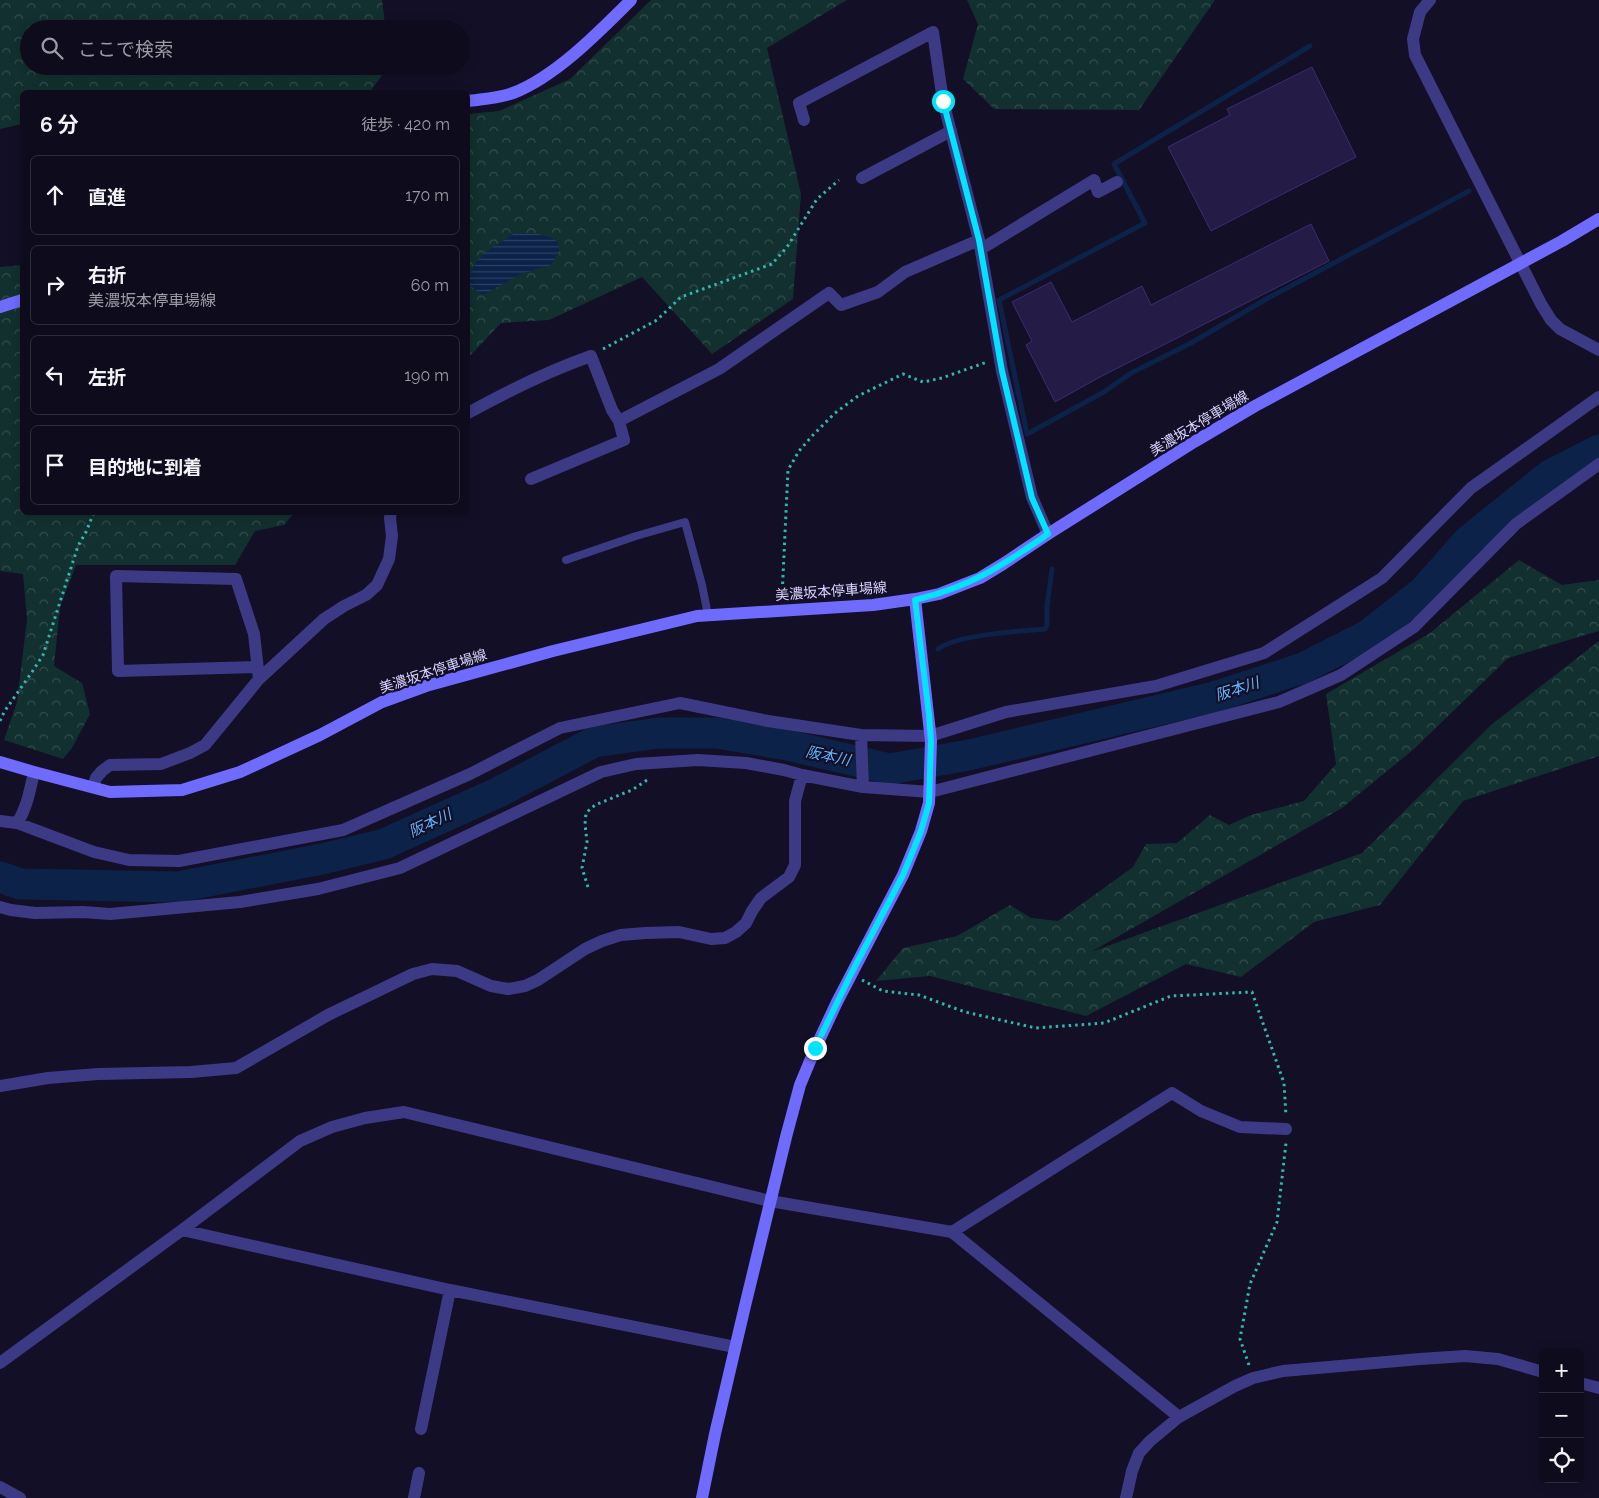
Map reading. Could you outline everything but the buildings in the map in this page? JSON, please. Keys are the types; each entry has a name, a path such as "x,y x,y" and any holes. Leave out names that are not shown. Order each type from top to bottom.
{"main road":[{"path":"470,101 511,93 540,81 590,40 631,0"},
{"name":"美濃坂本停車場線","path":"0,762 110,792 182,790 240,772 320,735 382,702 426,686 553,651 697,616 873,605 915,600 939,594 980,578 1194,442 1248,410 1562,242 1599,219"},
{"path":"0,306 20,301"},
{"path":"702,1498 715,1434 770,1200 800,1085 837,1002 903,875 921,831 929,803 930,738 915,600"}],"street":[{"path":"1430,0 1420,12 1413,39 1415,55 1540,304 1560,329 1599,350"},
{"path":"804,120 799,103 933,32 943,101 980,245 1000,359 1032,498 1048,534"},
{"path":"862,178 951,131"},
{"path":"618,421 719,369 829,293 841,305 878,292 905,272 980,245 1094,180 1098,192 1117,182"},
{"path":"470,413 550,371 591,356 624,440 531,479"},
{"path":"0,821 17,823 94,852 129,860 179,861 343,830 470,774 560,728 680,703 768,721 861,734 930,738 1006,712 1156,686 1264,653 1382,578 1471,488 1599,398"},
{"path":"0,907 35,913 83,912 110,914 240,902 318,889 400,868 602,772 636,764 698,760 746,764 784,770 863,787 930,787 1279,702 1341,675 1414,627 1516,524 1599,464"},
{"path":"93,787 96,778 102,770 110,765 161,764 205,745 258,673 324,619 366,595 377,585 389,559 392,536 390,515"},
{"path":"116,576 236,579 254,634 258,673 118,672 116,576"},
{"path":"861,734 863,787"},
{"path":"17,823 27,800 34,772"},
{"path":"0,1086 48,1078 98,1074 191,1072 236,1068 328,1015 413,974 432,970 457,971 491,986 508,988 525,986 538,980 585,949 621,935 645,932 679,932 711,939 725,938 736,932 746,923 761,898 789,877 795,865 795,801 802,775"},
{"path":"952,1232 1172,1093 1201,1111 1240,1127 1286,1129"},
{"path":"0,1363 300,1141 348,1122 404,1112 770,1200 952,1232 1180,1417"},
{"path":"182,1230 450,1290 735,1348"},
{"path":"421,1429 450,1290"},
{"path":"1126,1498 1139,1453 1150,1441 1180,1417 1235,1386 1254,1378 1283,1372 1465,1356 1498,1359 1539,1371"},
{"path":"1584,1384 1599,1388"},
{"path":"414,1498 419,1473"},
{"path":"0,1487 20,1498"}],"lane":[{"path":"566,560 636,536 685,522 702,584 708,615"}],"path":[{"path":"591,356 657,320 681,297 772,264 787,247 818,199 839,180"},
{"path":"782,610 788,470 799,452 813,435 835,413 858,396 903,374 923,382 942,378 982,363 1000,359"},
{"path":"0,721 4,712 43,656 78,546 93,515"},
{"path":"588,888 582,868 587,842 586,813 595,806 632,790 656,774"}],"green space":[{"path":"0,0 382,0 384,20 20,20 20,75 382,75 371,90 20,90 20,124 0,129"},
{"path":"651,0 847,0 767,48 801,194 793,299 712,354 642,277 549,320 501,323 470,356 470,114 499,111 570,79"},
{"path":"967,0 1215,0 1139,110 994,109 963,79 978,24"},
{"path":"20,265 20,515 292,515 284,525 255,531 235,565 76,565 60,607 54,666 82,683 90,714 72,748 63,759 4,740 17,702 27,619 23,574 0,571 0,267"},
{"path":"1519,560 1562,585 1599,580 1599,631 1508,658 1414,749 1342,808 1091,952 1362,853 1491,725 1599,641 1599,756 1463,801 1380,905 1314,922 1241,977 1186,964 1086,1016 930,976 876,981 903,948 957,936 1010,905 1031,918 1058,921 1133,867 1146,844 1177,843 1210,815 1229,825 1251,815 1304,801 1336,764 1326,694 1430,633"}],"water":[{"path":"515,233 533,233 547,236 558,242 559,251 551,265 521,274 483,295 470,286 470,275 478,260"}],"waterway":[{"path":"1310,46 1114,164 1145,223 999,300 1027,434 1104,392 1131,373 1191,343 1270,297 1469,191"},
{"name":"阪本川","path":"0,877 20,884 178,887 322,859 384,844 499,792 594,742 659,733 717,733 787,745 890,769 969,755 1214,697 1303,668 1368,635 1423,592 1468,541 1550,475 1599,450"},
{"path":"938,649 947,644 973,637 1045,629 1047,625 1047,606 1052,569"}],"route":[{"path":"815,1048 903,875 921,831 929,803 931,741 915,600 939,594 980,578 1048,534 1032,498 1002,371 979,240 943,101"}]}
